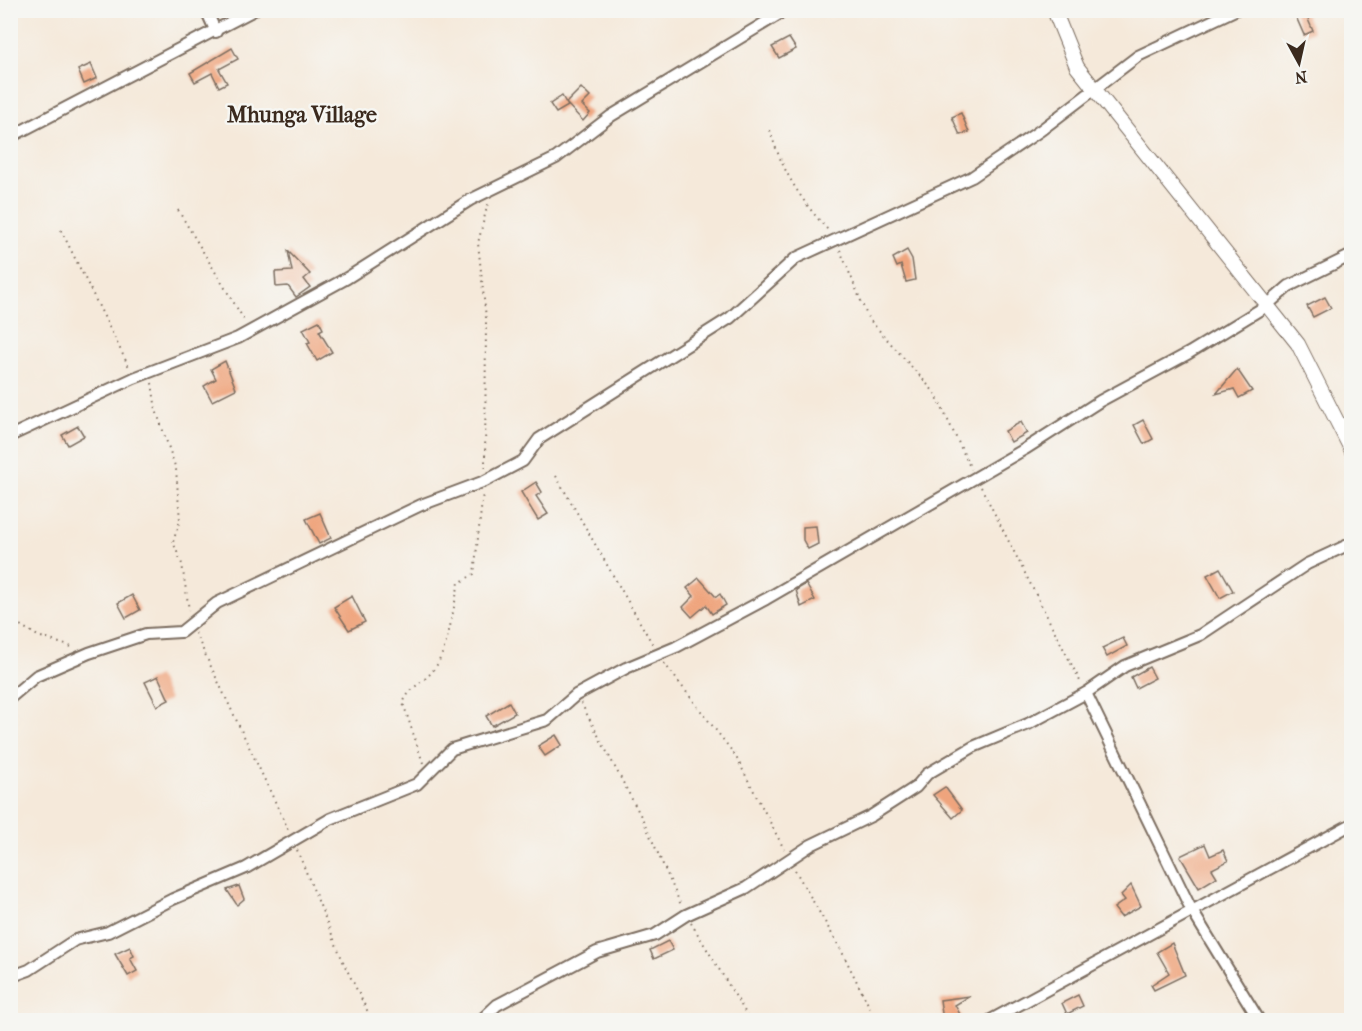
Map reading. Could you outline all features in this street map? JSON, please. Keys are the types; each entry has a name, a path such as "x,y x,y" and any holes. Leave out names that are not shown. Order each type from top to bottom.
{"street":[{"path":"206,10 216,32"},
{"path":"10,137 216,32 254,10"},
{"path":"10,436 134,378 251,331 346,278 470,200 556,158 611,116 786,10"},
{"path":"1054,10 1077,67 1298,344 1352,451"},
{"path":"10,698 36,676 89,653 146,634 181,632 217,603 421,505 484,481 523,461 539,439 730,318 796,258 972,177 1041,130 1138,56 1234,10"},
{"path":"10,977 29,970 75,940 108,932 173,899 246,868 330,819 417,784 452,749 547,720 576,695 626,668 658,656 765,599 976,478 1100,401 1161,369 1266,306 1289,286 1352,255"},
{"path":"481,1020 497,1005 597,952 654,935 686,915 746,888 811,845 870,816 916,787 927,774 972,747 1028,724 1086,693 1125,666 1200,635 1307,564 1352,543"},
{"path":"1086,693 1191,909 1259,1020"},
{"path":"990,1020 1191,909 1352,824"}],"path":[{"path":"770,130 778,160 809,209 836,239 868,318 935,393 1086,693"},
{"path":"178,210 251,331"},
{"path":"61,230 134,378"},
{"path":"151,372 156,410 176,469 180,520 174,542 182,564 191,624 236,724 294,841 345,966 372,1020"},
{"path":"556,476 658,656 735,756 840,948 876,1020"},
{"path":"10,619 38,636 89,653"},
{"path":"576,695 644,822 686,915 750,1020"}],"building":[{"path":"1293,10 1304,10 1313,31 1304,35"},
{"path":"789,38 796,49 779,58 772,47"},
{"path":"232,48 238,59 219,69 227,83 219,87 212,73 195,82 190,73"},
{"path":"91,64 97,78 84,84 78,70"},
{"path":"581,88 590,97 582,105 590,113 583,121 566,103"},
{"path":"562,96 568,106 556,113 550,104"},
{"path":"961,113 969,132 960,135 952,117"},
{"path":"907,250 912,259 915,280 906,282 901,265 897,267 893,258"},
{"path":"288,251 310,274 304,279 310,287 296,297 288,286 276,287 275,272 292,271"},
{"path":"1325,297 1331,308 1313,317 1307,306"},
{"path":"319,321 323,329 319,331 332,352 317,361 307,343 310,342 303,329"},
{"path":"225,361 236,389 212,401 204,386 216,379 211,369"},
{"path":"1237,369 1252,391 1239,398 1234,389 1216,394"},
{"path":"1143,420 1153,439 1144,444 1134,425"},
{"path":"1021,422 1027,433 1011,442 1005,431"},
{"path":"78,426 84,436 68,445 62,435"},
{"path":"536,482 542,492 536,496 548,514 538,520 521,492"},
{"path":"320,513 331,538 319,544 306,519"},
{"path":"816,526 818,544 808,549 803,540 803,527"},
{"path":"1220,568 1233,591 1220,598 1207,575"},
{"path":"699,578 716,597 720,594 726,605 712,614 706,605 692,617 683,607 694,596 687,588"},
{"path":"806,584 815,600 801,607 796,590"},
{"path":"132,595 140,610 126,618 118,603"},
{"path":"352,596 365,622 349,630 334,607"},
{"path":"1123,638 1127,646 1107,657 1102,648"},
{"path":"1149,667 1155,678 1136,688 1131,677"},
{"path":"158,676 169,700 157,706 145,682"},
{"path":"509,702 515,713 492,726 486,716"},
{"path":"556,735 562,745 545,756 538,746"},
{"path":"945,787 962,810 953,818 933,795"},
{"path":"1205,844 1210,856 1223,850 1228,861 1212,869 1217,877 1199,888 1180,856"},
{"path":"1131,885 1141,906 1121,917 1114,908 1125,900 1121,895"},
{"path":"239,886 244,899 237,905 227,890"},
{"path":"668,941 673,950 654,959 650,950"},
{"path":"1172,943 1185,975 1154,990 1151,985 1169,973 1157,952"},
{"path":"130,947 134,956 130,958 137,971 128,976 115,954"},
{"path":"1078,995 1083,1006 1067,1014 1062,1003"},
{"path":"970,996 955,1005 963,1020 943,1020 940,1000"}],"district":[{"name":"Mhunga Village","path":"302,114"}]}
